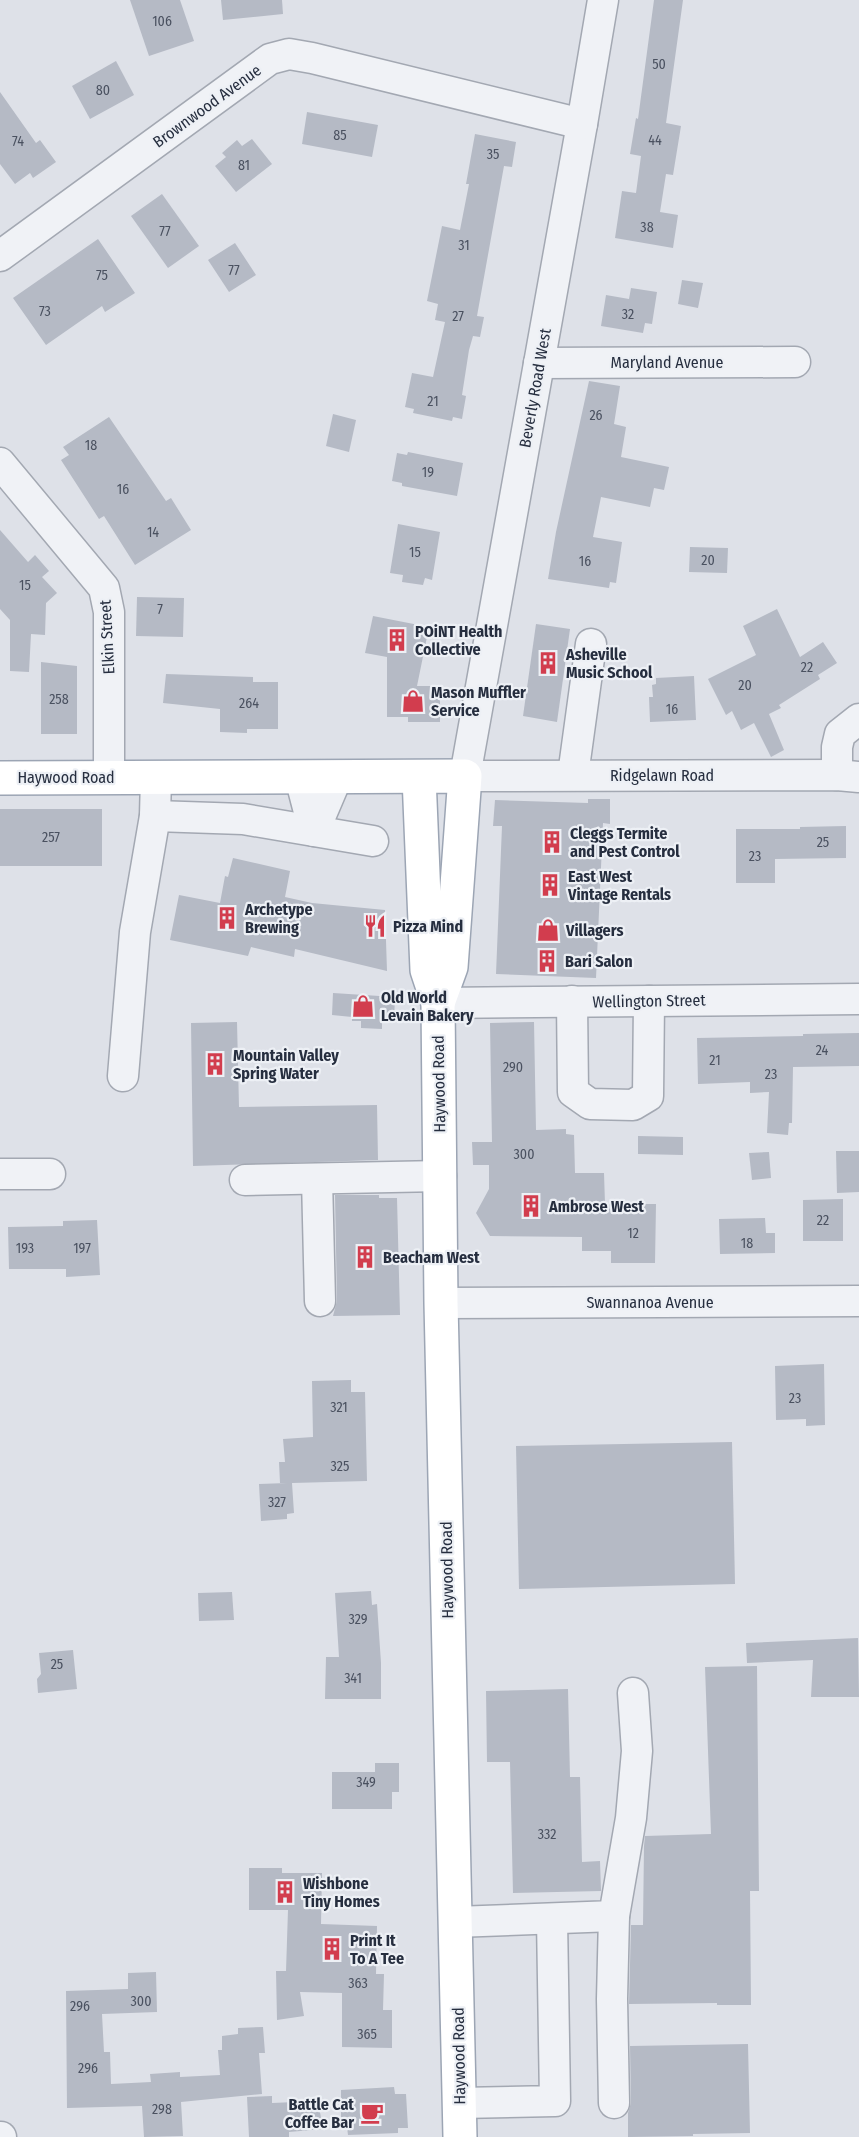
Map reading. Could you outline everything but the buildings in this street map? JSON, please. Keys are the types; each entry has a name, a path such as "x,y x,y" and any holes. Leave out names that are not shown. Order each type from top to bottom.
{"main road":[{"name":"Haywood Road","path":"0,777 465,776 451,967 438,1003"},
{"name":"Haywood Road","path":"419,777 427,970 438,1003 441,1303 460,2137"}],"street":[{"name":"Beverly Road West","path":"465,776 603,0"},
{"name":"Brownwood Avenue","path":"0,256 270,59 289,54 582,124"},
{"name":"Maryland Avenue","path":"539,363 795,362"},
{"name":"Elkin Street","path":"0,463 104,588 109,612 109,777"},
{"path":"573,775 591,644"},
{"path":"848,776 837,747 840,734 859,719"},
{"name":"Ridgelawn Road","path":"465,776 848,776"},
{"path":"123,1076 135,932 155,816 156,777"},
{"path":"300,777 314,831"},
{"path":"314,831 337,777"},
{"path":"155,816 243,819 373,841"},
{"name":"Wellington Street","path":"438,1003 859,999"},
{"path":"572,1001 573,1092 590,1104 633,1105 648,1096 649,1001"},
{"path":"0,1174 50,1174"},
{"path":"245,1180 441,1176"},
{"path":"317,1179 320,1301"},
{"name":"Swannanoa Avenue","path":"441,1303 859,1300"},
{"path":"614,2103 612,2000 614,1916 631,1818 637,1751 633,1693"},
{"path":"455,1922 614,1916"},
{"path":"460,2103 555,2101 552,1919"}],"place":[{"name":"POiNT Health Collective","path":"397,640"},
{"name":"Asheville Music School","path":"548,663"},
{"name":"Mason Muffler Service","path":"413,701"},
{"name":"Cleggs Termite and Pest Control","path":"552,842"},
{"name":"East West Vintage Rentals","path":"550,885"},
{"name":"Archetype Brewing","path":"227,918"},
{"name":"Pizza Mind","path":"375,926"},
{"name":"Villagers","path":"548,930"},
{"name":"Bari Salon","path":"547,961"},
{"name":"Old World Levain Bakery","path":"363,1006"},
{"name":"Mountain Valley Spring Water","path":"215,1064"},
{"name":"Ambrose West","path":"531,1206"},
{"name":"Beacham West","path":"365,1257"},
{"name":"Wishbone Tiny Homes","path":"285,1892"},
{"name":"Print It To A Tee","path":"332,1949"},
{"name":"Battle Cat Coffee Bar","path":"372,2113"}]}
